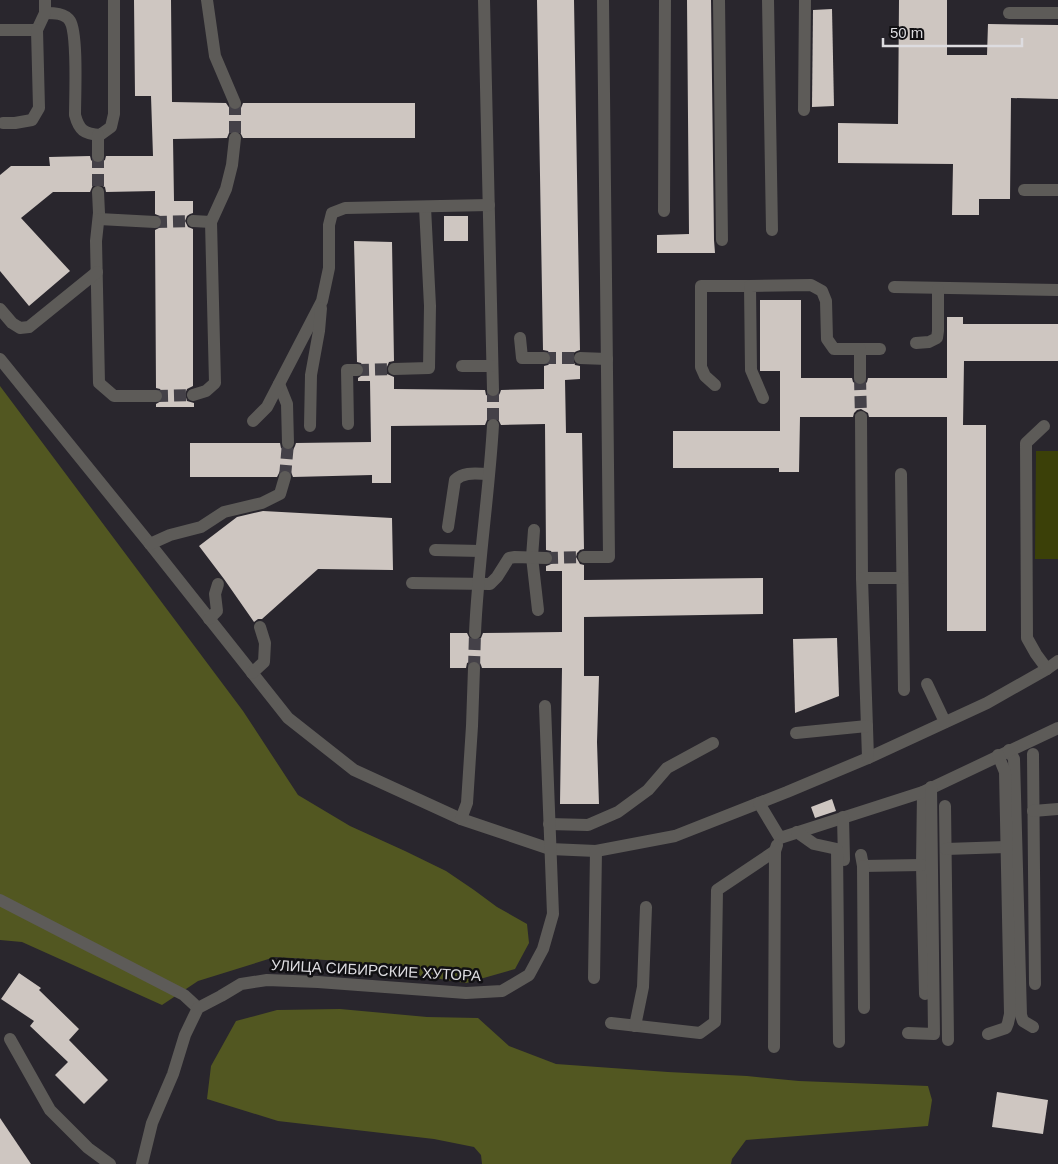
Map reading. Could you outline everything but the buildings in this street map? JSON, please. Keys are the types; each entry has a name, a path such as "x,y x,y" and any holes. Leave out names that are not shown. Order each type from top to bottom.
{"street":[{"path":"3,123 32,120 39,108 37,30 45,6 70,20 74,34 74,115 78,125 87,134 98,135 111,127 114,114 114,0"},
{"path":"207,0 215,56 235,103"},
{"path":"484,0 493,390"},
{"path":"584,557 609,557 602,0"},
{"path":"664,0 664,211"},
{"path":"718,0 722,240"},
{"path":"768,0 772,230"},
{"path":"804,110 805,0"},
{"path":"1009,13 1058,13"},
{"path":"0,30 37,30"},
{"path":"98,135 98,156"},
{"path":"193,395 206,391 215,383 211,222 226,189 232,165 235,138"},
{"path":"1024,190 1058,190"},
{"path":"98,192 99,220 96,241 99,383 114,396 156,396"},
{"path":"310,426 311,375 329,268 329,225 332,213 345,208 489,205"},
{"path":"394,369 429,368 430,306 425,206"},
{"path":"99,220 155,222"},
{"path":"193,221 211,222"},
{"path":"0,309 12,323 20,328 29,327 97,272"},
{"path":"715,385 705,376 701,366 701,286 811,285 822,291 826,301 827,339 834,349 880,349"},
{"path":"750,286 751,370 763,398"},
{"path":"894,287 1058,290"},
{"path":"916,342 929,342 937,338 938,289"},
{"path":"253,422 267,407 322,301"},
{"path":"520,338 522,358 544,358"},
{"path":"860,349 860,378"},
{"path":"580,358 606,358"},
{"path":"0,359 288,718 354,770 461,819 550,848 596,851 675,836 868,758 987,703 1058,661"},
{"path":"462,366 492,366"},
{"path":"348,424 347,370 357,370"},
{"path":"279,384 287,404 288,443"},
{"path":"861,417 862,578 868,758"},
{"path":"475,633 493,425"},
{"path":"1044,426 1026,443 1028,638 1036,654 1047,669"},
{"path":"448,527 455,480 460,475 489,474"},
{"path":"901,474 904,690"},
{"path":"150,544 170,535 201,527 224,512 262,503 280,494 285,477"},
{"path":"534,530 532,557 538,610"},
{"path":"436,550 481,551"},
{"path":"412,583 490,584 497,578 510,558 515,556 546,558"},
{"path":"862,578 902,578"},
{"path":"209,619 217,611 215,594 218,584"},
{"path":"252,673 264,662 265,642 260,627"},
{"path":"461,819 467,803 474,668"},
{"path":"927,684 946,722"},
{"name":"УЛИЦА СИБИРСКИЕ ХУТОРА","path":"198,1008 241,984 267,980 466,993 502,991 529,975 543,949 553,914 545,706"},
{"path":"796,733 867,726"},
{"path":"611,1023 700,1033 715,1022 717,890 777,844 797,832 927,789 1058,728"},
{"path":"549,824 588,825 618,812 648,790 667,768 712,743"},
{"path":"988,1034 1006,1028 1010,1014 1006,772 1004,753"},
{"path":"1004,753 1014,759 1021,1015 1023,1022 1033,1027"},
{"path":"1033,754 1035,984"},
{"path":"925,1015 922,864 927,789"},
{"path":"908,1033 934,1034 927,789"},
{"path":"760,803 777,844 774,1047"},
{"path":"946,806 948,1040"},
{"path":"1033,811 1058,809"},
{"path":"843,817 845,987"},
{"path":"797,832 814,844 837,848 839,1042"},
{"path":"946,849 1006,847"},
{"path":"594,978 596,851"},
{"path":"864,1008 862,861 922,864"},
{"path":"0,900 184,995 198,1008 185,1035 173,1074 152,1123 142,1164"},
{"path":"635,1026 643,987 646,907"},
{"path":"10,1039 50,1110 88,1148 110,1164"}],"green space":[{"path":"0,386 243,711 298,795 350,826 446,871 497,907 527,924 529,943 515,969 466,983 401,973 342,961 275,957 198,981 162,1005 22,942 0,940"},
{"path":"1036,451 1058,451 1058,559 1035,559"},
{"path":"340,1009 427,1017 478,1018 509,1046 556,1064 799,1081 928,1086 932,1100 928,1126 746,1140 732,1159 731,1164 482,1164 481,1155 474,1147 434,1139 278,1121 207,1099 211,1066 236,1021 277,1010"}],"tunnel":[{"path":"235,103 235,138"},
{"path":"98,156 98,192"},
{"path":"155,222 193,221"},
{"path":"544,358 580,358"},
{"path":"357,370 394,369"},
{"path":"860,378 861,417"},
{"path":"493,390 493,425"},
{"path":"156,396 193,395"},
{"path":"285,477 288,443"},
{"path":"546,558 584,557"},
{"path":"474,668 475,633"}]}
